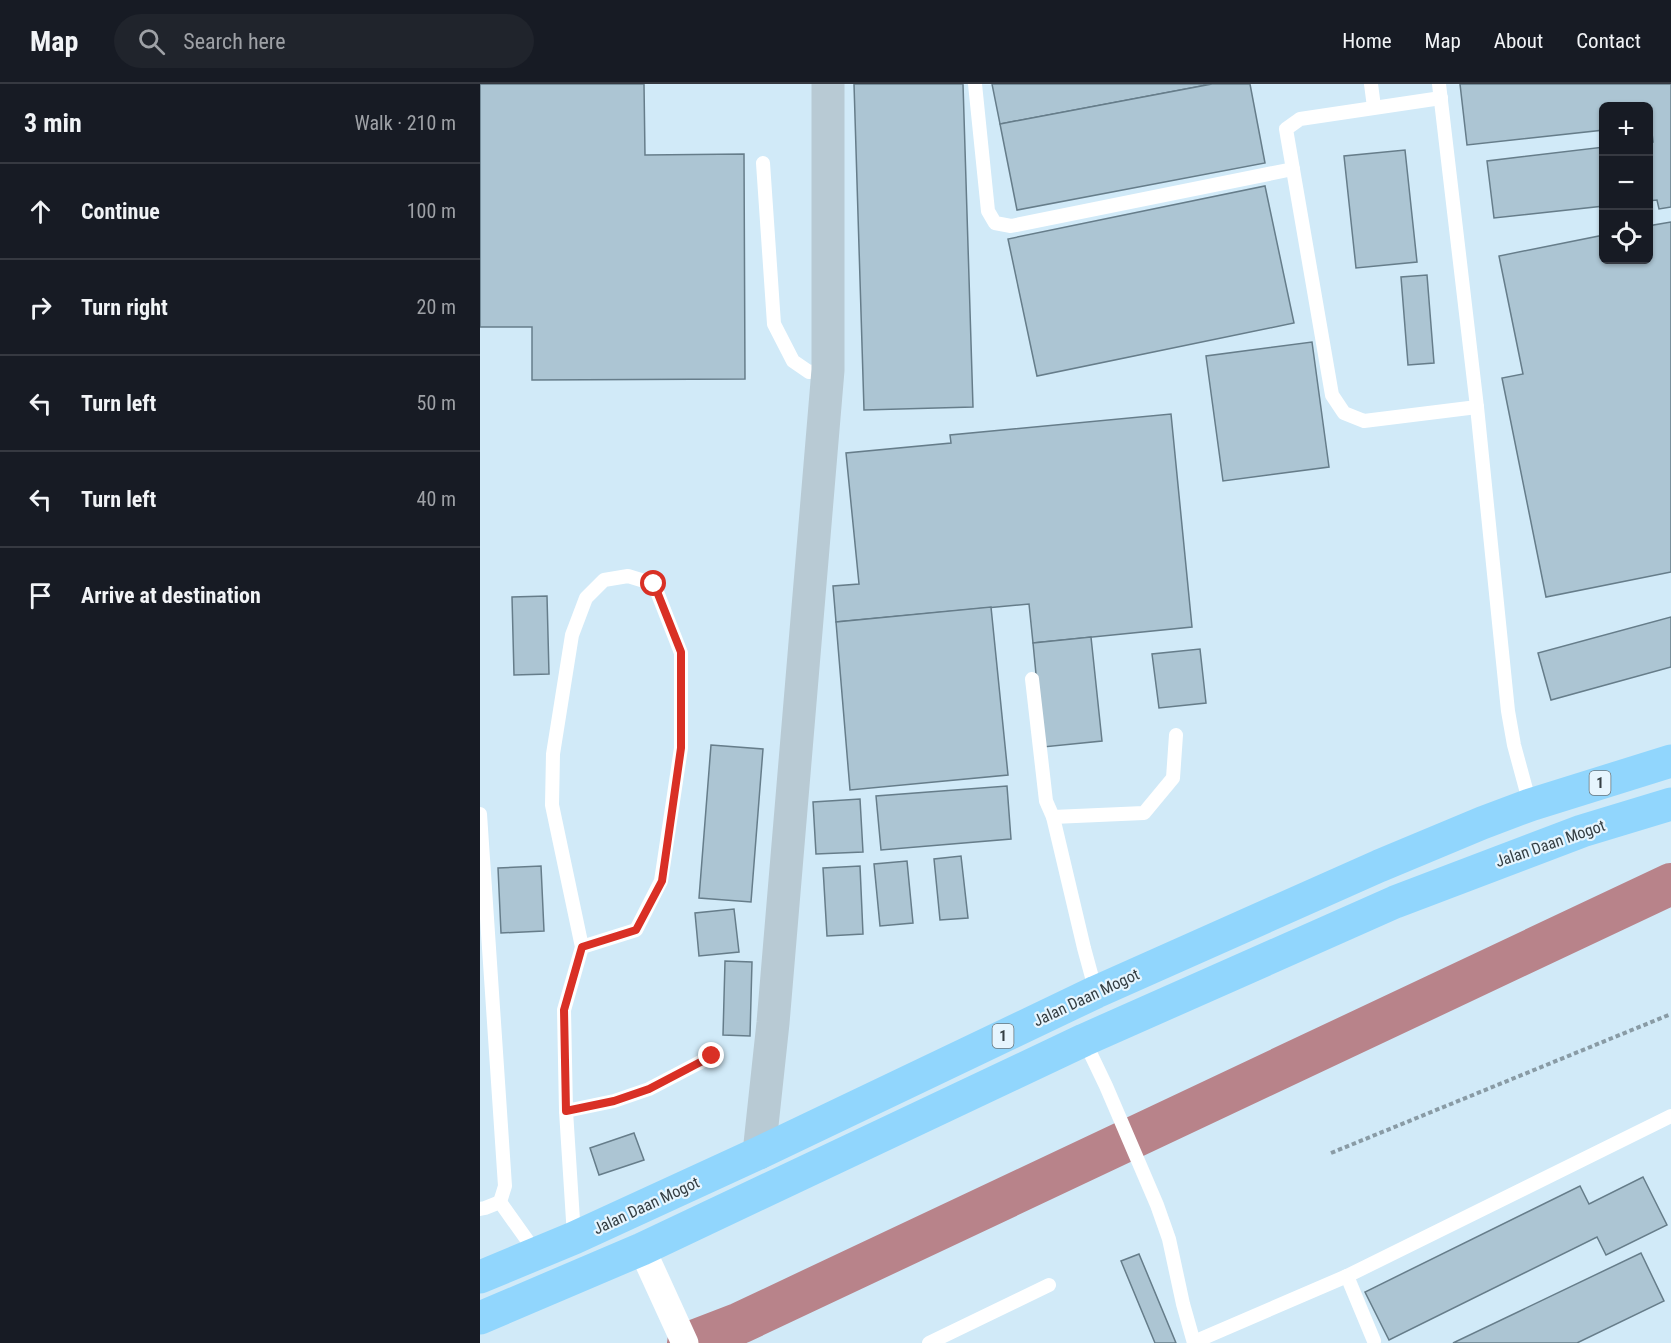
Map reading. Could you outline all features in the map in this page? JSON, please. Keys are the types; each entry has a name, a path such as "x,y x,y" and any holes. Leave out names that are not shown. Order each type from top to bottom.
{"highway":[{"name":"Jalan Daan Mogot","path":"480,1278 574,1238 759,1153 1096,992 1390,862 1530,805 1671,762"},
{"name":"Jalan Daan Mogot","path":"480,1318 642,1249 1084,1040 1395,902 1582,831 1671,804"},
{"path":"1530,805 1542,846"}],"street":[{"path":"759,1153 773,1023 828,370 828,84"},
{"path":"642,1249 685,1343"}],"lane":[{"path":"975,84 988,211 995,223 1011,226 1293,170"},
{"path":"1371,84 1374,106"},
{"path":"1476,407 1364,421 1344,413 1332,395 1286,129 1300,119 1440,91 1476,407 1508,711 1530,805"},
{"path":"763,163 774,324 793,361 809,372 828,370"},
{"path":"574,1238 566,1111 564,1010 582,947 552,806 553,754 572,635 586,598 604,580 628,576 654,584 681,652 681,748 662,881 636,930 582,947"},
{"path":"1032,679 1046,801 1053,817 1096,992"},
{"path":"1053,817 1144,813 1173,778 1176,735"},
{"path":"480,814 504,1186 500,1202 537,1254"},
{"path":"1084,1040 1157,1205 1169,1239 1194,1343 1347,1276 1671,1116"},
{"path":"566,1111 614,1101 649,1089 712,1056"},
{"path":"480,1209 500,1202"},
{"path":"1347,1276 1372,1342"},
{"path":"929,1343 1049,1285"}],"path":[{"path":"1330,1153 1671,1014"}],"building":[{"path":"480,84 644,84 645,155 744,154 745,379 532,380 532,327 480,327"},
{"path":"854,84 963,84 973,407 864,410"},
{"path":"992,84 1212,84 1000,124"},
{"path":"1212,84 1250,84 1265,163 1017,210 1000,124"},
{"path":"1460,84 1671,84 1671,207 1659,209 1657,200 1653,200 1653,102 1599,102 1599,131 1467,145"},
{"path":"1599,148 1599,207 1494,218 1487,161"},
{"path":"1405,150 1417,262 1356,268 1344,156"},
{"path":"1265,186 1294,323 1037,376 1008,239"},
{"path":"1671,222 1671,572 1546,597 1502,378 1523,374 1499,256 1599,236 1599,264 1653,264 1653,225"},
{"path":"1427,275 1434,363 1408,365 1401,277"},
{"path":"1312,342 1329,467 1223,481 1206,356"},
{"path":"1171,414 1192,627 1033,643 1029,604 836,622 833,586 859,584 846,453 951,443 950,435"},
{"path":"547,596 549,674 514,675 512,597"},
{"path":"991,607 1008,775 850,790 836,622"},
{"path":"1671,617 1671,667 1551,700 1538,653"},
{"path":"1091,637 1102,741 1043,747 1033,643"},
{"path":"1200,649 1206,703 1159,708 1152,654"},
{"path":"711,745 763,749 751,902 699,898"},
{"path":"1007,786 1011,839 881,850 876,796"},
{"path":"860,799 863,852 816,854 813,802"},
{"path":"961,856 968,918 940,920 934,859"},
{"path":"907,861 913,923 880,926 874,864"},
{"path":"541,866 544,931 501,933 498,868"},
{"path":"860,866 863,934 827,936 823,868"},
{"path":"734,909 739,952 699,956 695,913"},
{"path":"725,961 752,962 750,1036 723,1035"},
{"path":"634,1133 644,1160 599,1175 590,1148"},
{"path":"1643,1177 1667,1225 1606,1255 1597,1237 1389,1340 1365,1292 1580,1186 1589,1204"},
{"path":"1641,1253 1664,1301 1577,1343 1453,1343"},
{"path":"1139,1254 1176,1343 1155,1343 1121,1261"}],"waterway":[{"path":"688,1343 740,1323 1671,884"}],"route":[{"path":"654,584 681,652 681,748 662,881 636,930 582,947 564,1010 566,1111 614,1101 649,1089 712,1056"}]}
